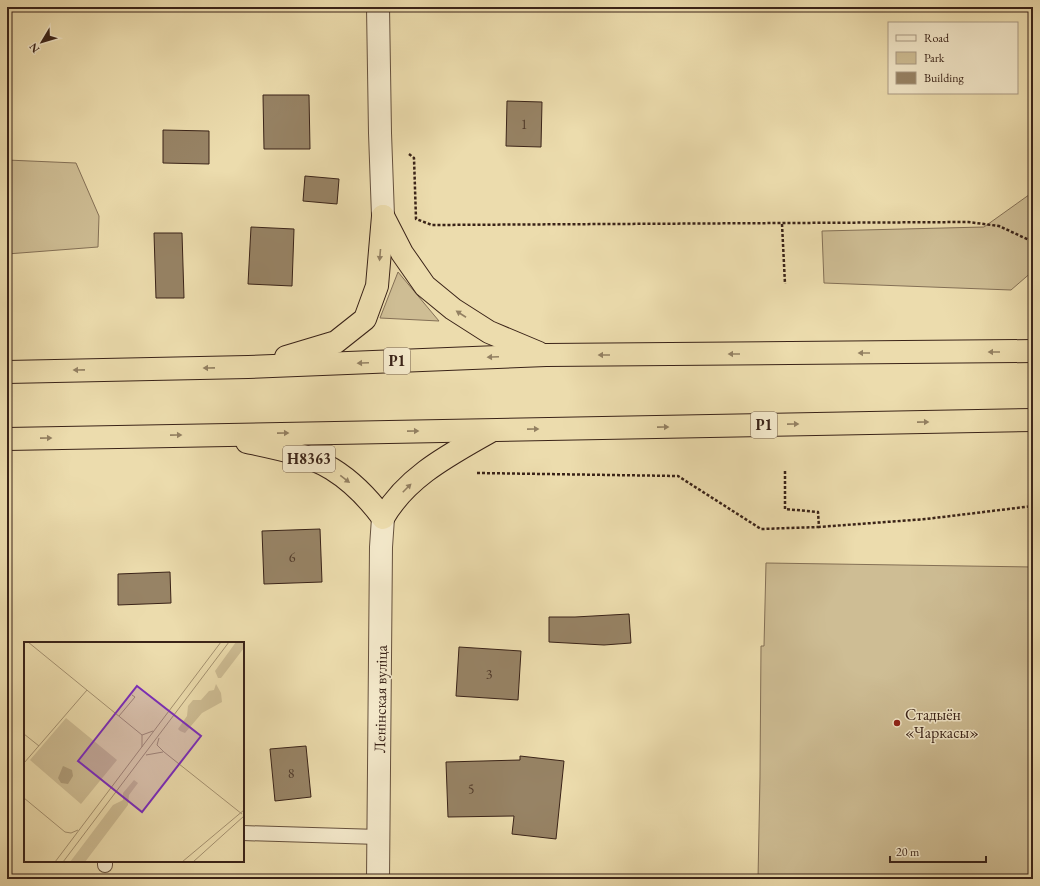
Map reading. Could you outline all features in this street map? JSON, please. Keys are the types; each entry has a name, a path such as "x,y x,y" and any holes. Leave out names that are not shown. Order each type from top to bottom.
{"highway":[{"path":"383,216 402,254 425,286 453,309 489,332 546,355"},
{"path":"248,367 336,342 365,319 378,286 383,216"},
{"name":"Р1","path":"7,372 248,367 546,355 1033,351"},
{"name":"Р1","path":"7,439 1033,420"},
{"path":"383,518 391,504 421,474 446,457 494,429"},
{"name":"Н8363","path":"216,435 271,447 302,456 331,468 346,479 368,499 383,518"}],"street":[{"path":"378,7 383,216"},
{"name":"Ленінская вуліца","path":"378,879 381,547 383,518"}],"lane":[{"path":"244,833 378,837"}],"path":[{"path":"380,133 414,158 416,219 432,224 782,224 968,222 999,226 1029,240 1033,244"},
{"path":"782,224 785,284"},
{"path":"785,471 784,509 818,512 819,527"},
{"path":"475,472 678,476 761,529 819,527 926,519 1033,506"}],"green space":[{"path":"7,160 76,163 99,216 98,247 7,254"},
{"path":"1033,192 1033,271 1011,290 824,283 822,231 984,227"},
{"path":"398,272 439,321 380,318"},
{"name":"Стадыён «Чаркасы»","path":"766,563 1033,567 1033,879 758,879 761,646 764,646"}],"building":[{"path":"263,95 309,95 310,149 264,149"},
{"path":"507,101 542,102 541,147 506,146"},
{"path":"163,130 209,131 209,164 163,163"},
{"path":"305,176 339,179 337,204 303,201"},
{"path":"251,227 294,229 292,286 248,284"},
{"path":"154,233 182,233 184,298 156,298"},
{"path":"320,529 322,582 264,584 262,531"},
{"path":"170,572 171,603 118,605 118,574"},
{"path":"629,614 631,643 604,645 549,642 549,617"},
{"path":"459,647 521,651 518,700 456,696"},
{"path":"306,746 311,797 275,801 270,749"},
{"path":"520,756 564,761 556,839 512,834 514,816 448,817 446,762 520,760"}],"place":[{"name":"Стадыён «Чаркасы»","path":"897,723"}]}
